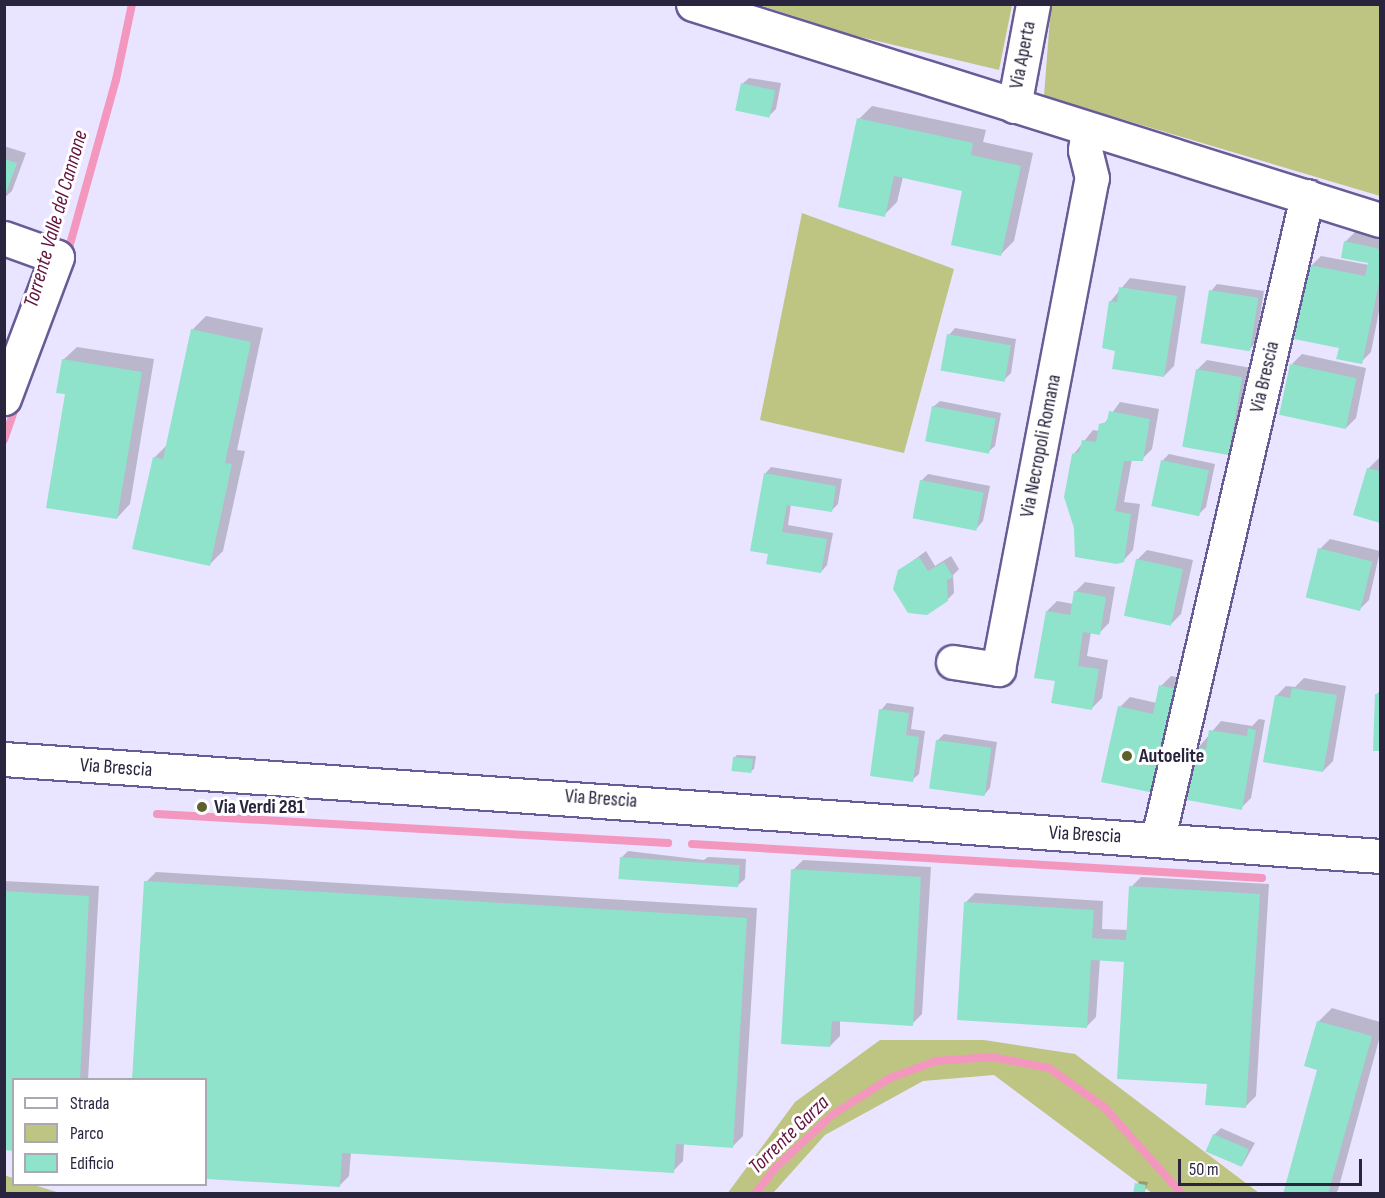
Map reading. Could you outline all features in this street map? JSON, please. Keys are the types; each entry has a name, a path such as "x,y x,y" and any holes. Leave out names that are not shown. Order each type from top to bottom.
{"street":[{"path":"693,4 1380,220"},
{"name":"Via Aperta","path":"1014,106 1033,4"},
{"name":"Via Necropoli Romana","path":"953,662 998,669 1092,178 1085,150 1088,129"},
{"path":"1092,178 1114,163 1122,140"},
{"name":"Via Brescia","path":"1158,838 1307,196"},
{"path":"4,238 57,256 4,398"},
{"name":"Via Brescia","path":"4,759 1158,838 1380,856"}],"green space":[{"path":"760,5 1012,5 999,70 852,35"},
{"path":"1051,5 1380,5 1380,196 1044,96"},
{"path":"802,213 954,269 904,453 760,420"},
{"path":"880,1040 984,1040 1075,1054 1259,1193 1152,1193 994,1075 923,1081 825,1135 773,1193 727,1194 795,1102"},
{"path":"4,1175 12,1178 12,1186 37,1186 60,1193 5,1193"}],"building":[{"path":"741,83 775,90 769,118 735,110"},
{"path":"857,118 973,143 971,155 1021,166 1001,256 951,245 962,191 894,176 885,217 838,207"},
{"path":"4,159 17,163 5,196 4,196"},
{"path":"1344,241 1380,249 1380,279 1362,364 1336,359 1339,348 1294,339 1310,265 1365,276 1368,263 1341,258"},
{"path":"1119,287 1177,296 1164,377 1112,369 1115,351 1102,348 1109,301 1117,302"},
{"path":"1209,290 1258,298 1250,351 1201,343"},
{"path":"191,329 251,342 225,463 232,464 210,566 132,549 153,457 163,459"},
{"path":"947,334 1011,345 1005,382 941,370"},
{"path":"62,359 142,372 117,519 46,508 65,394 56,393"},
{"path":"1290,364 1357,378 1346,429 1279,415"},
{"path":"1196,369 1242,377 1229,455 1182,447"},
{"path":"932,406 996,418 989,454 925,441"},
{"path":"1109,411 1150,419 1143,461 1124,461 1115,511 1131,514 1124,562 1117,564 1075,557 1074,528 1064,497 1072,454 1079,452 1082,440 1096,442 1099,424 1107,422"},
{"path":"1161,460 1209,470 1199,516 1151,506"},
{"path":"1367,468 1380,471 1380,523 1353,515"},
{"path":"764,473 836,486 832,512 787,505 782,532 827,539 821,573 766,564 768,554 750,551"},
{"path":"920,480 984,492 976,531 913,518"},
{"path":"1318,548 1372,562 1360,611 1306,597"},
{"path":"919,557 928,571 944,562 953,577 947,580 948,601 927,615 908,613 893,589 898,570"},
{"path":"1136,559 1183,569 1171,626 1124,616"},
{"path":"1074,591 1106,597 1100,635 1083,632 1078,666 1099,669 1092,710 1051,703 1055,681 1034,678 1046,611 1070,615"},
{"path":"1159,685 1177,689 1154,793 1101,782 1118,706 1153,714"},
{"path":"1292,688 1337,695 1323,772 1263,762 1275,695 1290,698"},
{"path":"1375,694 1380,694 1380,751 1373,751"},
{"path":"879,709 909,713 906,735 919,737 913,782 870,776"},
{"path":"1248,728 1256,730 1242,810 1187,800 1196,747 1206,749 1209,730 1247,736"},
{"path":"936,740 991,748 985,796 929,789"},
{"path":"733,757 753,759 751,773 732,771"},
{"path":"620,857 740,865 738,887 618,879"},
{"path":"791,869 921,877 913,1026 832,1021 830,1047 781,1044"},
{"path":"144,881 747,918 733,1148 676,1144 674,1173 342,1153 340,1187 207,1179 207,1078 132,1078"},
{"path":"1129,886 1260,894 1246,1108 1205,1105 1207,1084 1117,1079 1124,962 1091,960 1087,1028 957,1020 964,902 1094,910 1092,938 1126,940"},
{"path":"4,891 89,896 80,1078 12,1078 12,1151 4,1150"},
{"path":"1317,1021 1372,1036 1328,1194 1283,1194 1317,1070 1304,1066"},
{"path":"1213,1134 1249,1149 1241,1167 1206,1151"},
{"path":"1135,1183 1146,1185 1144,1194 1133,1194"}],"waterway":[{"name":"Torrente Valle del Cannone","path":"67,255 116,80 132,4"},
{"name":"Torrente Valle del Cannone","path":"4,440 17,403"},
{"path":"157,814 668,843"},
{"path":"692,844 1262,878"},
{"name":"Torrente Garza","path":"755,1194 775,1168 832,1115 890,1078 936,1061 992,1057 1049,1068 1104,1107 1182,1194"}],"place":[{"name":"Autoelite","path":"1127,756"},
{"name":"Via Verdi 281","path":"202,807"}]}
